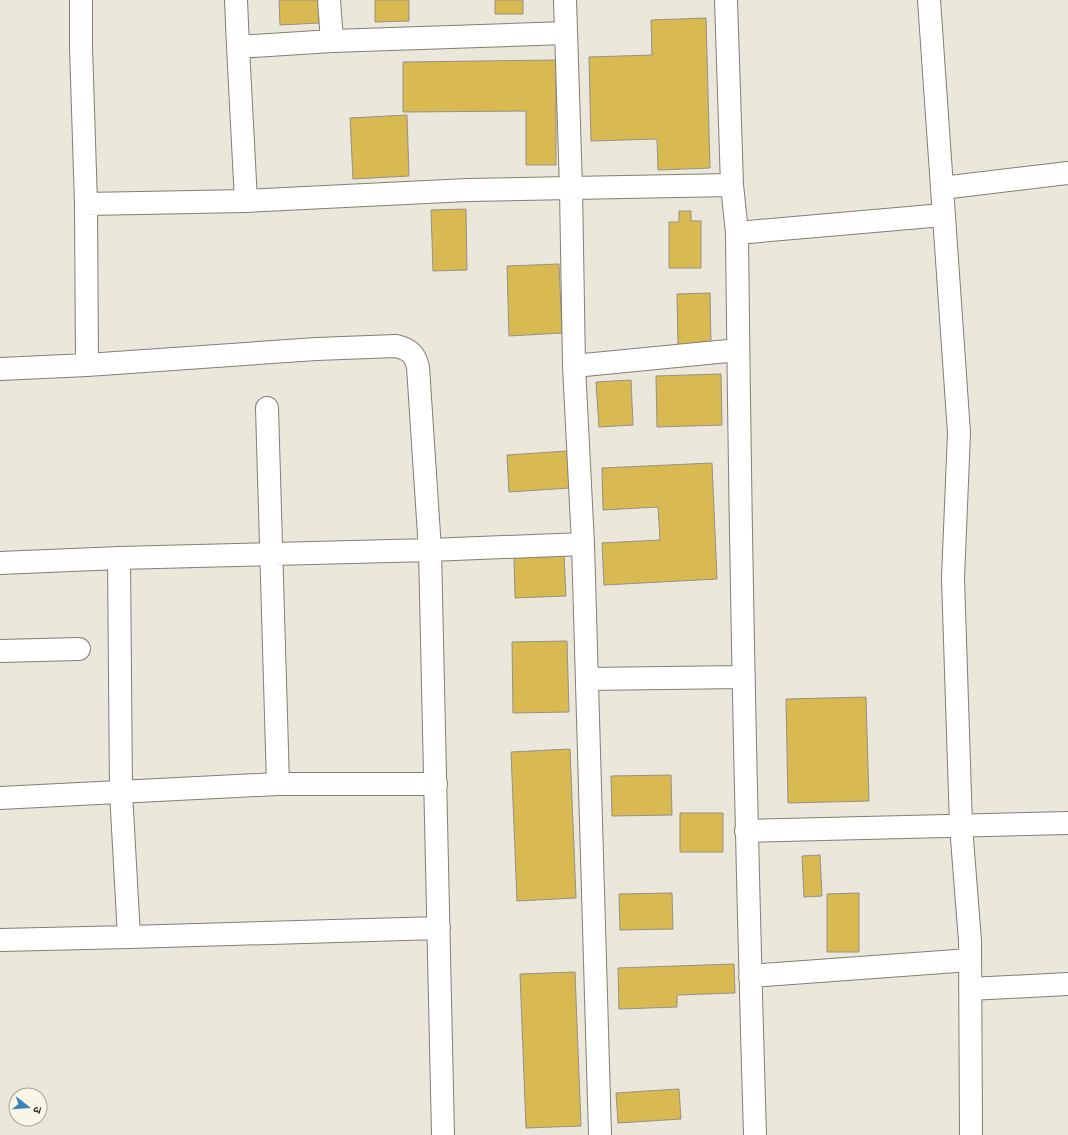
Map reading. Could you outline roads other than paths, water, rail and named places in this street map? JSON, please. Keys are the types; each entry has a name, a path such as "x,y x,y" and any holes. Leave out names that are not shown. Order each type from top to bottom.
{"street":[{"path":"81,0 80,47 86,204 87,365"},
{"path":"236,0 246,201"},
{"path":"329,0 332,41"},
{"path":"565,0 571,188 574,366 583,544 600,1135"},
{"path":"726,0 732,185 737,233 746,831 755,1135"},
{"path":"929,0 959,433 953,578 961,826 970,941 971,1135"},
{"path":"238,47 332,41 566,33"},
{"path":"942,188 1068,173"},
{"path":"86,204 246,201 459,190 732,185"},
{"path":"737,233 943,215"},
{"path":"0,369 87,365 316,349 396,346 411,352 416,359 418,367 430,550 439,928 442,1135"},
{"path":"574,366 738,350"},
{"path":"267,408 278,784"},
{"path":"0,563 583,544"},
{"path":"119,558 121,792 129,936"},
{"path":"0,652 79,649"},
{"path":"587,679 743,677"},
{"path":"0,798 278,784 436,784"},
{"path":"746,831 1068,823"},
{"path":"0,940 439,928"},
{"path":"750,976 970,960"},
{"path":"970,989 1068,984"}]}
